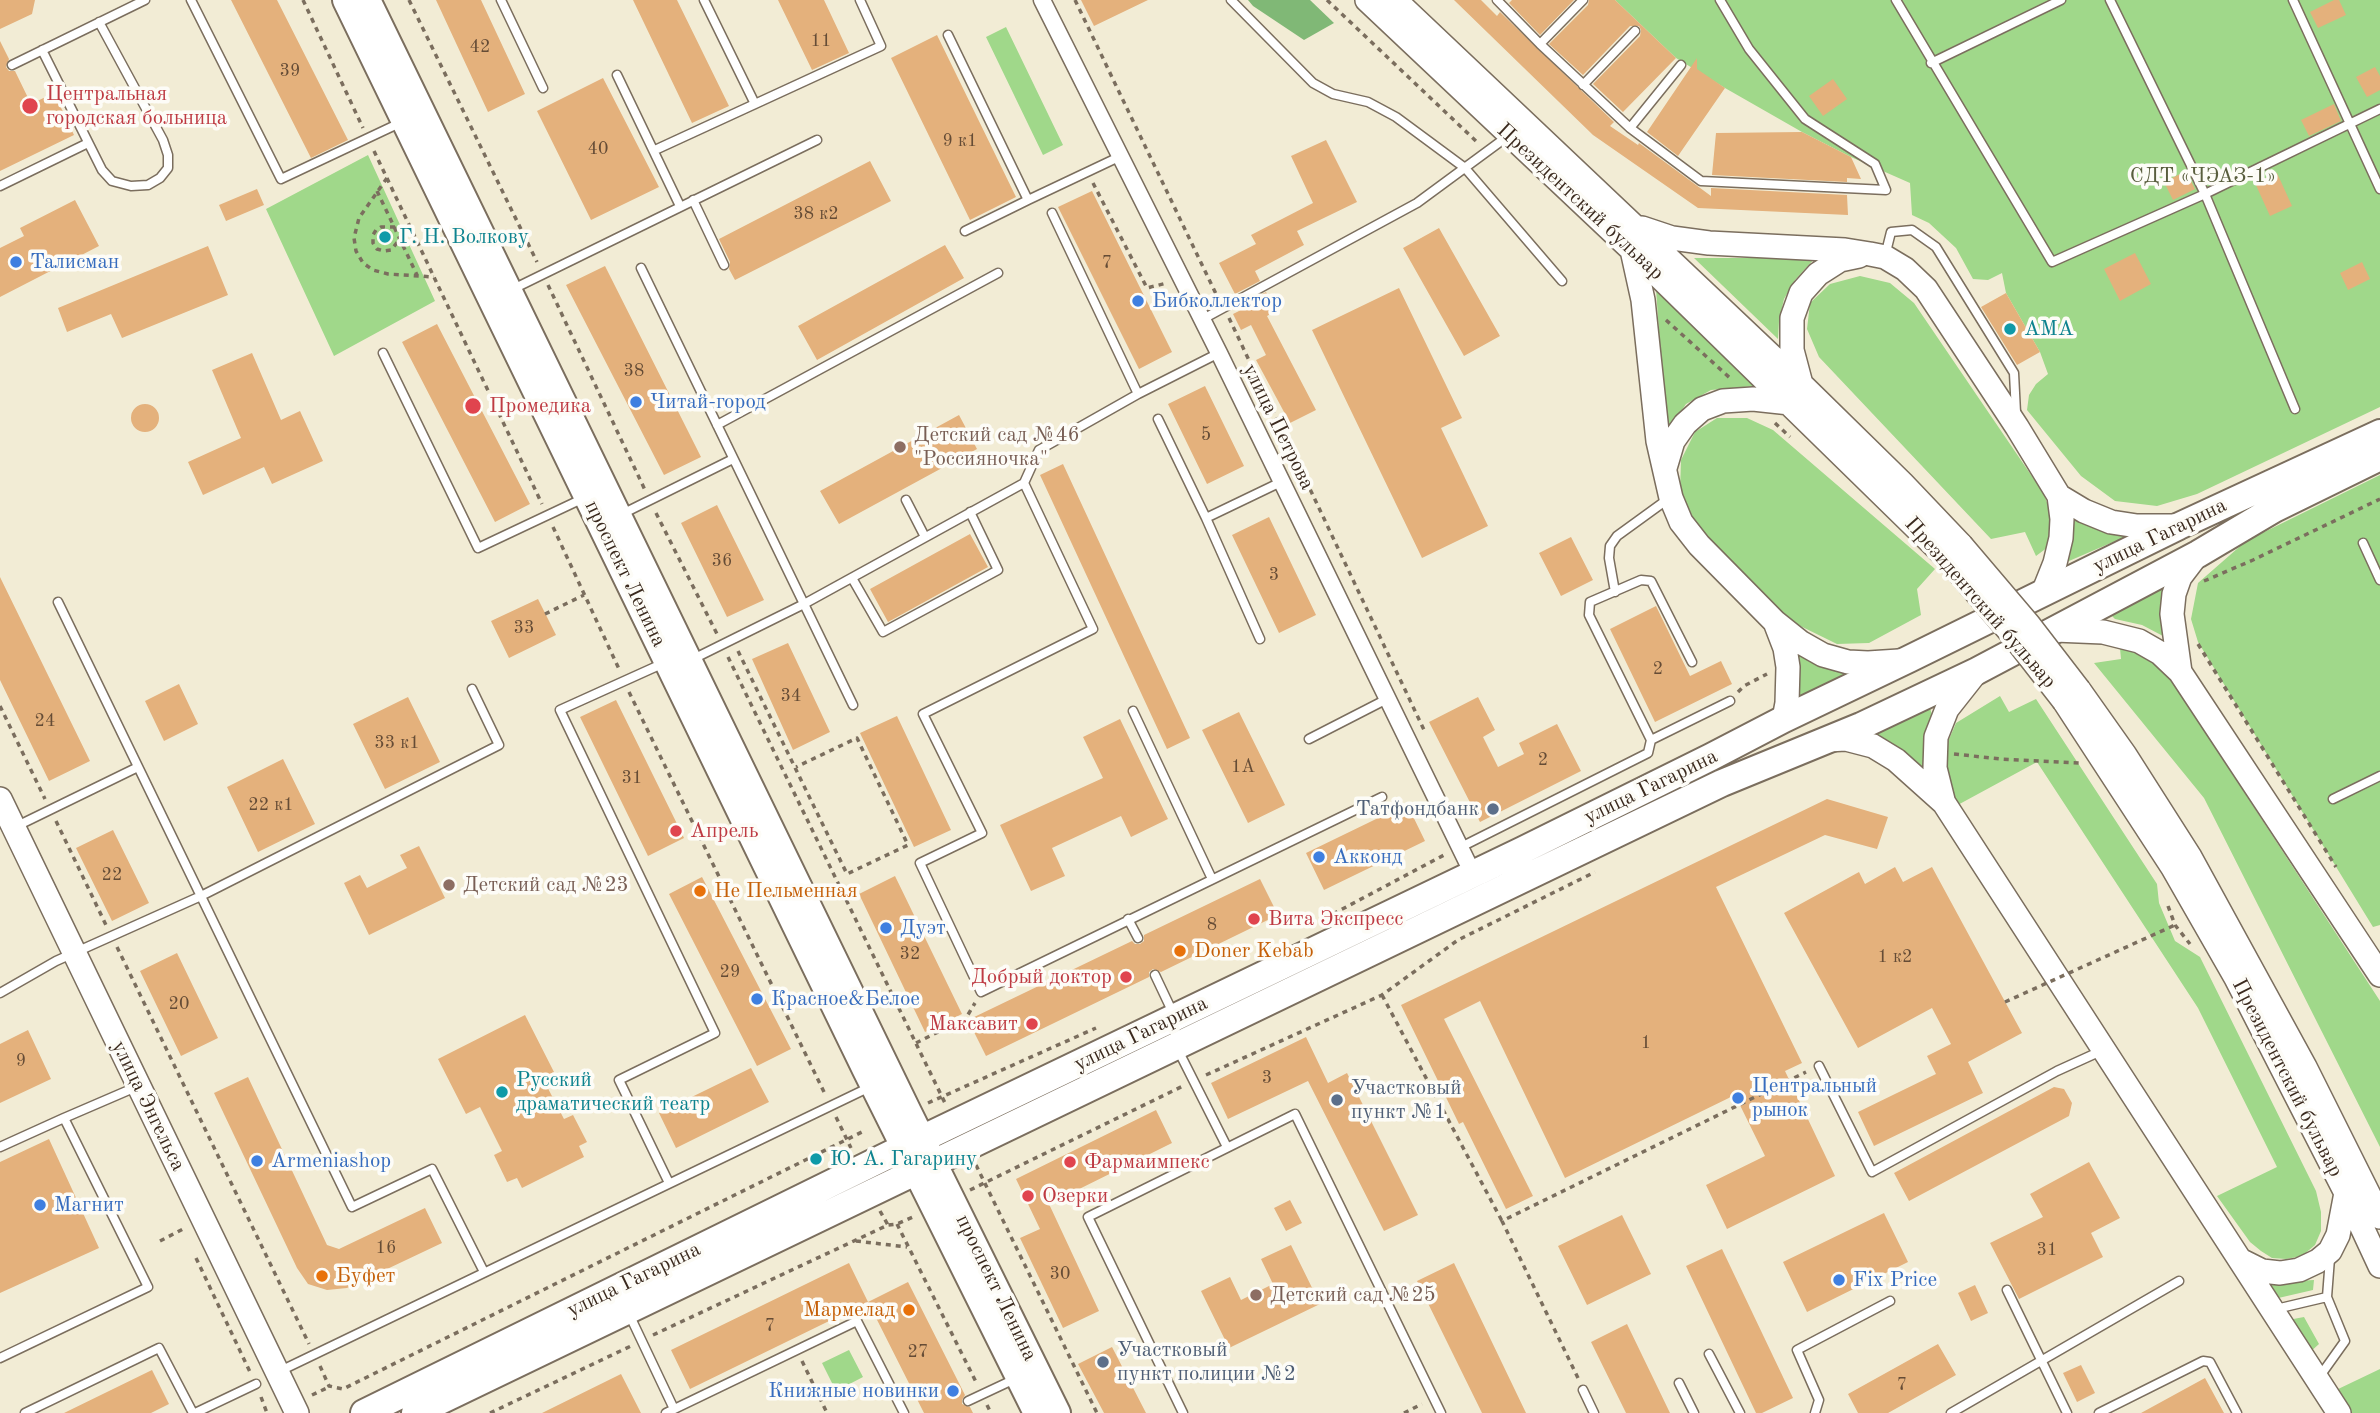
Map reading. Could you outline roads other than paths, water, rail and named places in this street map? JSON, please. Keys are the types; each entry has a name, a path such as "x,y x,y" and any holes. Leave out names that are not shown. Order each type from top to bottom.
{"main road":[{"name":"проспект Ленина","path":"346,0 586,496 678,661 919,1155 1037,1413"},
{"name":"проспект Ленина","path":"367,0 617,516 678,661 873,1085 919,1155 1057,1413"},
{"name":"Президентский бульвар","path":"1367,0 1632,250 1796,393"},
{"name":"Президентский бульвар","path":"1395,0 1636,226 1796,393 2029,625 2174,868 2236,978 2380,1265"},
{"path":"1636,226 1672,238 1709,243 1846,250 1878,255 1905,269 1926,289 2017,426 2059,496 2061,538 2056,563 2043,593"},
{"path":"1632,250 1643,300 1658,441 1671,498 1681,522 1775,622 1800,642 1823,655 1848,662 1909,659"},
{"path":"1665,471 1673,441 1685,424 1702,409 1723,401 1796,393 1792,318 1801,293 1818,274 1840,260 1878,255"},
{"name":"улица Гагарина","path":"364,1413 919,1155 1176,1045 1784,719 2179,526 2380,433"},
{"name":"улица Гагарина","path":"415,1413 628,1311 1176,1017 1478,885 1827,740 1977,671 2198,554 2274,509 2380,457"},
{"path":"2059,496 2084,511 2111,522 2137,526 2179,526"},
{"path":"2180,672 2172,614 2174,594 2180,577 2198,554"},
{"path":"1775,622 1788,667 1784,719"},
{"path":"2055,630 2103,632 2138,641 2160,653 2180,672 2380,975"},
{"path":"1944,803 1935,768 1936,737 1947,709 1977,671"},
{"name":"Президентский бульвар","path":"2072,696 2125,755 2190,857 2292,1042 2377,1207"},
{"path":"1827,740 1846,739 1873,746 1896,760 1944,803 2339,1413"},
{"name":"улица Энгельса","path":"0,799 297,1413"},
{"path":"2240,1260 2262,1270 2280,1273 2299,1270 2318,1261 2330,1251 2338,1235 2346,1193"}],"street":[{"name":"улица Петрова","path":"1042,0 1203,319 1387,699 1452,851 1478,885"}],"lane":[{"path":"12,65 145,0"},
{"path":"191,0 282,179 405,120"},
{"path":"501,0 543,88"},
{"path":"704,0 755,104"},
{"path":"655,150 881,46 860,0"},
{"path":"1231,0 1313,83 1333,94 1368,102 1396,117 1465,168 1562,281"},
{"path":"1540,44 1583,0"},
{"path":"1499,1 1540,44 1630,128 1701,181 1886,190 1875,164 1805,119 1749,49 1720,0"},
{"path":"1896,0 2052,262 2205,194 2380,109"},
{"path":"1931,62 2061,0"},
{"path":"2110,0 2205,194 2295,409"},
{"path":"2292,0 2380,189"},
{"path":"42,50 102,170 112,181 131,186 148,185 160,178 168,168 168,155 163,140 99,22"},
{"path":"1583,85 1635,31"},
{"path":"948,35 1028,201"},
{"path":"1630,128 1681,65"},
{"path":"617,75 680,206"},
{"path":"1203,319 1417,204 1509,135"},
{"path":"508,291 817,140"},
{"path":"0,186 88,143"},
{"path":"965,231 1121,156"},
{"path":"693,200 724,265"},
{"path":"1052,213 1138,394"},
{"path":"1878,255 1891,232 1912,230 1936,247 2014,373 2017,426"},
{"path":"641,268 853,705"},
{"path":"718,425 998,273"},
{"path":"383,353 478,548 586,496"},
{"path":"669,1183 619,1080 715,1033 561,710 624,681 722,644 852,578 1024,483 1039,450 1138,394 1219,353"},
{"path":"1158,419 1260,639"},
{"path":"617,516 733,459"},
{"path":"1206,518 1281,482"},
{"path":"1024,483 1093,629 923,714 982,833 920,863 981,992 1382,797"},
{"path":"1615,592 1609,558 1610,546 1617,537 1671,498"},
{"path":"906,500 925,537"},
{"path":"852,578 883,632 998,570 970,512"},
{"path":"2363,543 2380,580"},
{"path":"1452,851 1648,752 1651,740 1590,615 1590,602 1642,580 1651,582 1692,662"},
{"path":"58,603 352,1207 432,1169 484,1272"},
{"path":"0,993 74,952 201,896 499,745 472,689"},
{"path":"1309,739 1387,699"},
{"path":"1651,740 1730,701"},
{"path":"1133,711 1212,879"},
{"path":"14,827 138,767"},
{"path":"2333,799 2380,776"},
{"path":"1128,919 1138,938"},
{"path":"1155,975 1176,1017"},
{"path":"1176,1045 1227,1147"},
{"path":"1819,1066 1872,1172 2057,1070 2104,1049"},
{"path":"277,1373 873,1085"},
{"path":"0,1147 138,1086"},
{"path":"1183,1413 1087,1217 1295,1114 1441,1413"},
{"path":"0,1358 148,1287 64,1118"},
{"path":"2317,1380 2346,1341 2327,1297 2330,1251"},
{"path":"1951,1413 2179,1281"},
{"path":"2007,1290 2067,1413"},
{"path":"2274,1310 2327,1297"},
{"path":"1815,1413 1819,1401 1797,1350 1890,1301"},
{"path":"628,1311 670,1411 857,1321 904,1413"},
{"path":"25,1413 159,1348 194,1413 256,1384"},
{"path":"1709,1354 1740,1413"},
{"path":"2099,1413 2203,1360 2210,1362 2237,1413"},
{"path":"968,1401 1019,1377"},
{"path":"1679,1383 1694,1413"},
{"path":"1583,1390 1594,1413"}],"place":[{"name":"Центральная городская больница","path":"30,106"},
{"name":"Г. Н. Волкову","path":"385,237"},
{"name":"Талисман","path":"16,262"},
{"name":"Бибколлектор","path":"1138,301"},
{"name":"АМА","path":"2010,329"},
{"name":"Читай-город","path":"636,402"},
{"name":"Промедика","path":"473,406"},
{"name":"Детский сад №46 \"Россияночка\"","path":"900,447"},
{"name":"Татфондбанк","path":"1493,809"},
{"name":"Апрель","path":"676,831"},
{"name":"Акконд","path":"1319,857"},
{"name":"Детский сад №23","path":"449,885"},
{"name":"Не Пельменная","path":"700,891"},
{"name":"Вита Экспресс","path":"1254,919"},
{"name":"Дуэт","path":"886,928"},
{"name":"Doner Kebab","path":"1180,951"},
{"name":"Добрый доктор","path":"1126,977"},
{"name":"Красное&Белое","path":"757,999"},
{"name":"Максавит","path":"1032,1024"},
{"name":"Русский драматический театр","path":"502,1092"},
{"name":"Центральный рынок","path":"1738,1098"},
{"name":"Участковый пункт №1","path":"1337,1100"},
{"name":"Ю. А. Гагарину","path":"816,1159"},
{"name":"Armeniashop","path":"257,1161"},
{"name":"Фармаимпекс","path":"1070,1162"},
{"name":"Озерки","path":"1028,1196"},
{"name":"Магнит","path":"40,1205"},
{"name":"Буфет","path":"322,1276"},
{"name":"Fix Price","path":"1839,1280"},
{"name":"Детский сад №25","path":"1256,1295"},
{"name":"Мармелад","path":"909,1310"},
{"name":"Участковый пункт полиции №2","path":"1103,1362"},
{"name":"Книжные новинки","path":"953,1391"}],"park label":[{"name":"СДТ «ЧЭАЗ-1»","path":"2203,176"}]}
